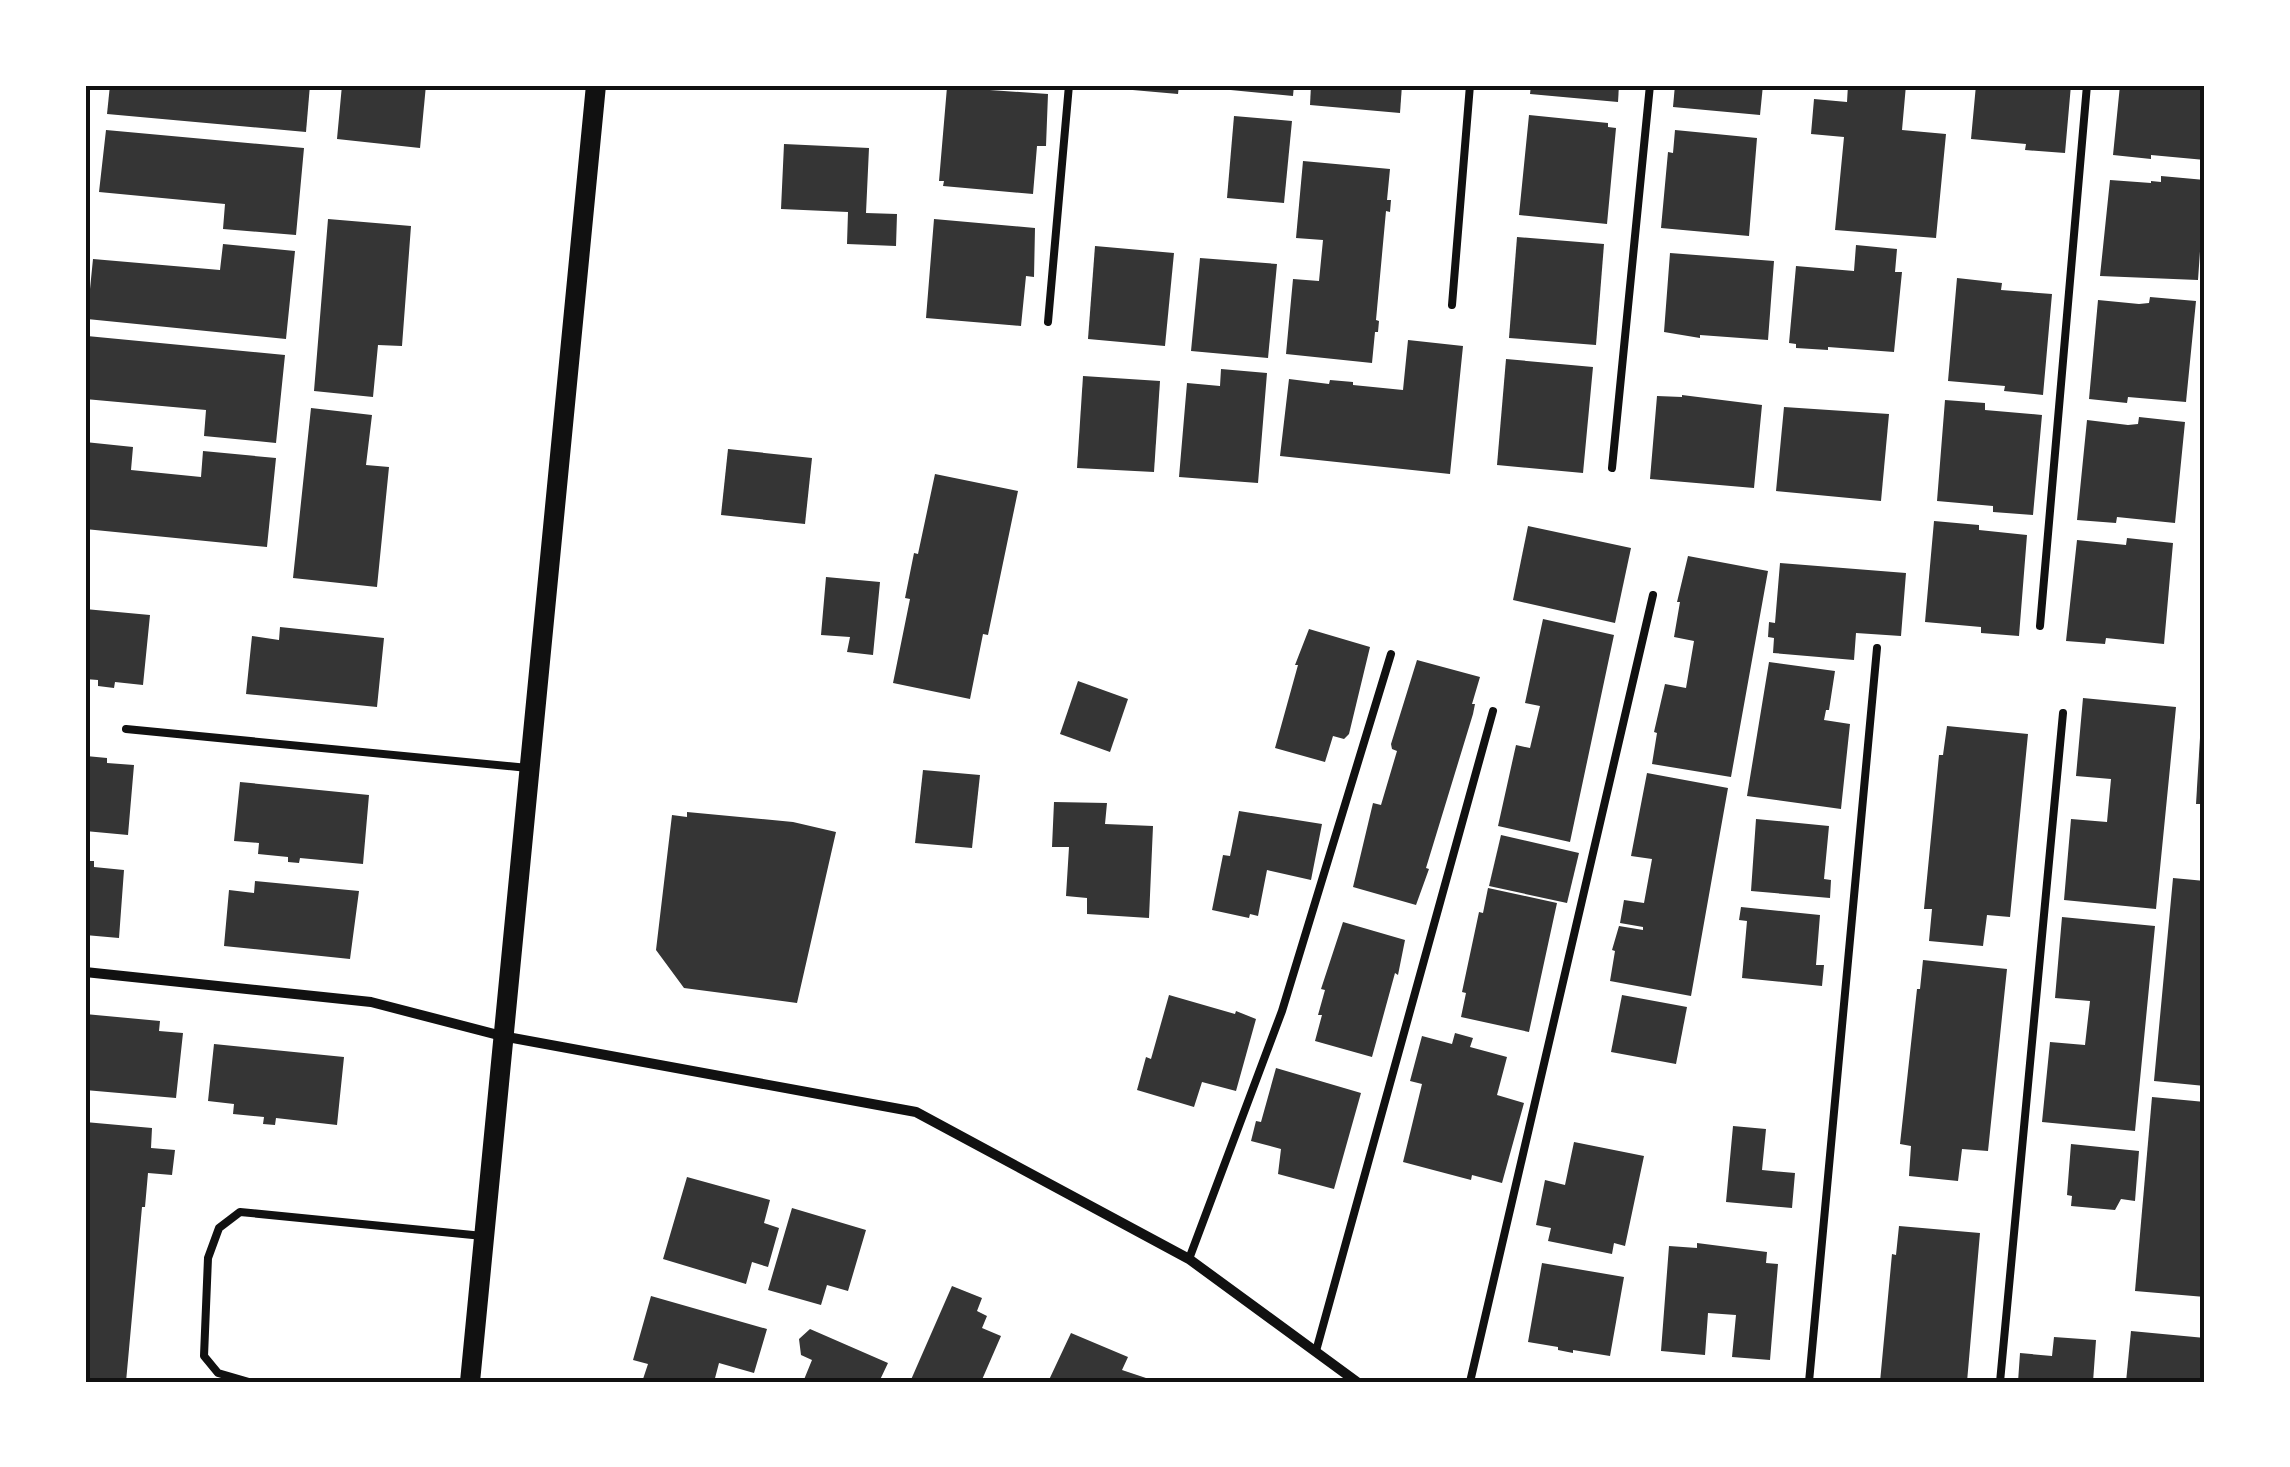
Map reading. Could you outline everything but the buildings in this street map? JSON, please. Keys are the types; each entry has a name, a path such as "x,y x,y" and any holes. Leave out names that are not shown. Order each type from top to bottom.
{"main road":[{"path":"470,1382 596,85"}],"street":[{"path":"85,972 371,1002 502,1036 916,1112 1189,1259 1358,1382"}],"lane":[{"path":"1048,322 1069,85"},
{"path":"1452,305 1470,85"},
{"path":"1612,468 1650,85"},
{"path":"2040,626 2087,85"},
{"path":"1470,1382 1654,595"},
{"path":"1809,1382 1877,648"},
{"path":"1189,1259 1282,1011 1391,654"},
{"path":"1316,1352 1494,711"},
{"path":"2000,1382 2063,713"},
{"path":"126,729 528,768"},
{"path":"249,1382 218,1373 204,1356 208,1258 218,1228 240,1212 483,1236"}]}
